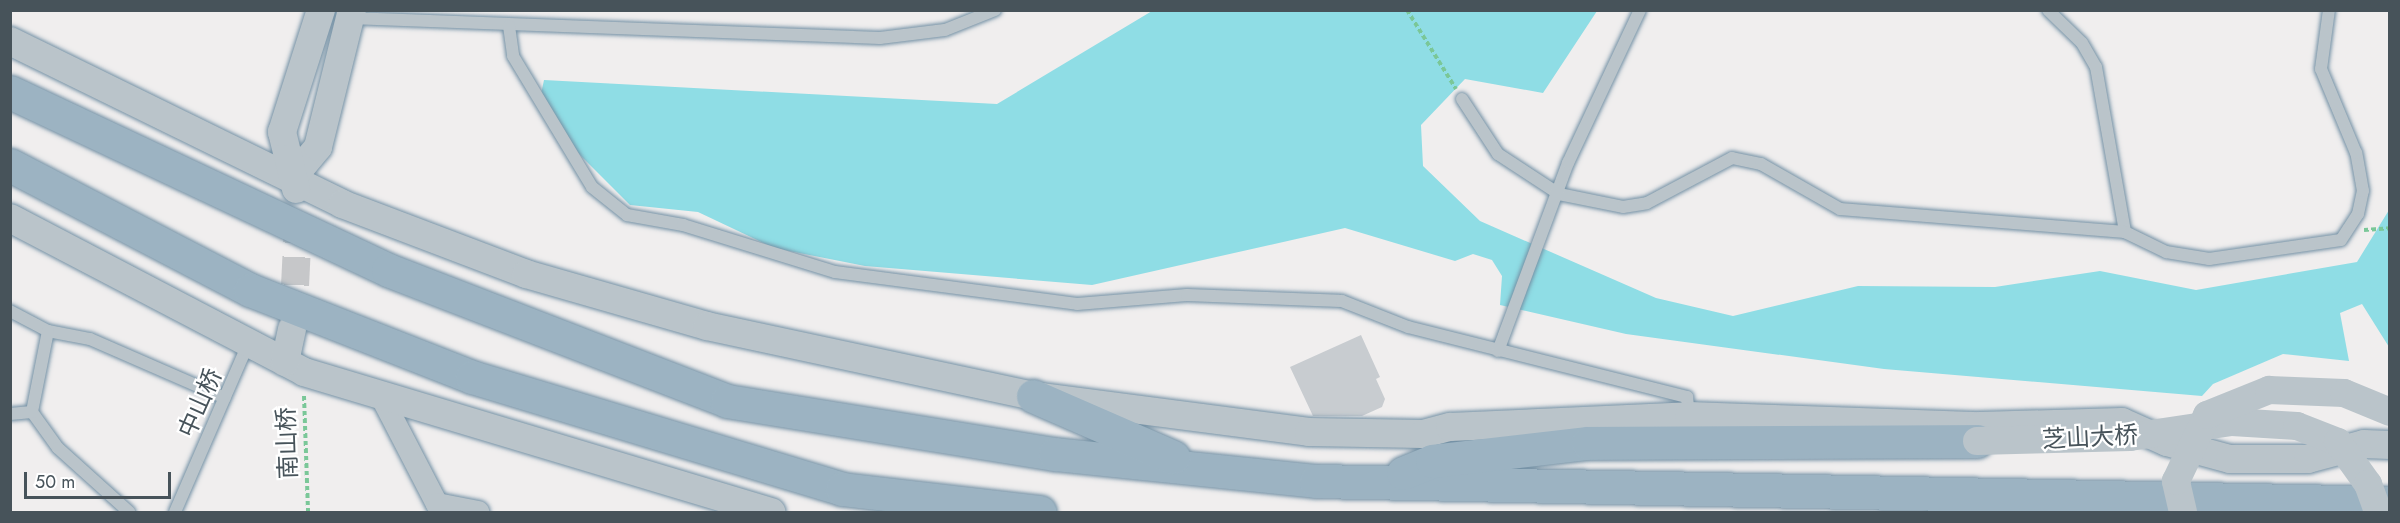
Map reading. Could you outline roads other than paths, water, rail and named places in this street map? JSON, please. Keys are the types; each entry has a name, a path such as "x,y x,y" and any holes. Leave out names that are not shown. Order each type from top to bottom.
{"highway":[{"path":"10,92 388,270 727,400 1055,454 1205,471 1380,482 2202,509 2390,504"},
{"path":"10,165 250,290 472,376 842,489 1041,513"},
{"path":"1033,396 1205,471"},
{"path":"1380,482 1432,462 1588,443 1977,441"},
{"path":"2371,513 2390,504"}],"street":[{"path":"296,190 282,132 321,10"},
{"path":"296,190 318,147 351,14"},
{"path":"10,41 296,190 342,204 526,274 707,326 1033,396 1309,432 1423,434 1450,427 1689,416 1980,426 2122,422 2167,442 2230,459 2307,459 2364,444 2390,445"},
{"path":"10,218 294,367 381,396 772,513"},
{"path":"292,329 294,367"},
{"path":"2202,509 2176,482 2207,415 2269,390 2344,393 2390,412"},
{"path":"381,396 437,504 478,513"},
{"name":"芝山大桥","path":"1977,441 2130,437 2232,422 2297,426 2338,442 2368,484 2378,513"}],"lane":[{"path":"351,14 509,26 880,38 945,30 995,10"},
{"path":"1498,351 1559,194 1640,10"},
{"path":"2048,10 2082,43 2096,68 2125,232"},
{"path":"1462,99 1498,154 1559,194 1623,207 1647,203 1732,158 1761,164 1840,210 2125,232 2166,252 2208,259 2329,242 2348,232 2363,191 2356,153 2321,69 2329,10"},
{"path":"509,26 513,56 592,187 627,215 683,225 835,272 1077,304 1187,295 1342,301 1408,327 1687,397 1689,416"},
{"path":"10,311 48,332 90,339 225,398"},
{"path":"48,332 32,412 58,448 129,513"},
{"name":"中山桥","path":"175,513 248,344"},
{"path":"10,414 32,412"}],"water":[{"path":"1152,11 1597,11 1543,93 1465,79 1421,125 1423,166 1480,221 1656,298 1733,316 1858,286 1995,287 2100,271 2196,290 2357,262 2389,210 2389,347 2362,304 2340,313 2349,361 2283,354 2213,384 2202,396 1884,369 1626,334 1500,305 1502,276 1492,260 1473,254 1455,261 1345,228 1092,285 865,266 774,248 698,212 630,205 573,148 541,94 544,80 997,104"}],"tunnel":[{"path":"293,327 299,203"}]}
